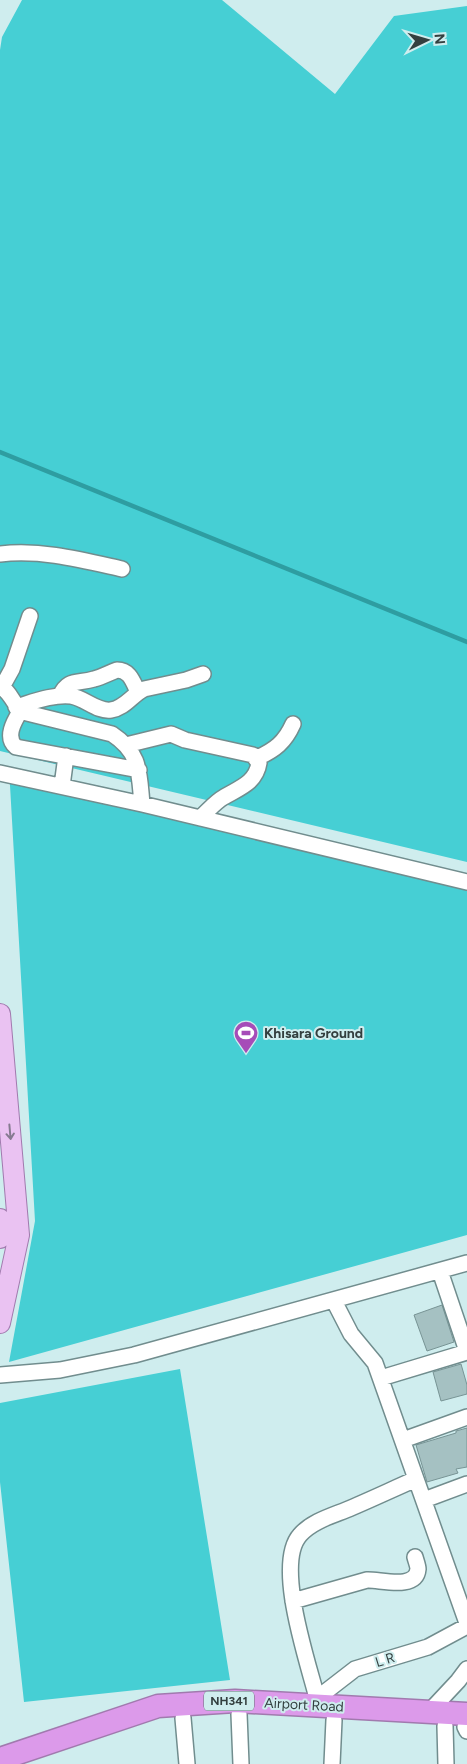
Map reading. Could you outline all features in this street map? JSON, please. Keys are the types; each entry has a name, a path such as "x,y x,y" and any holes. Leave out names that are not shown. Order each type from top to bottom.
{"highway":[{"name":"Airport Road","path":"0,1759 158,1706 235,1701 313,1701 457,1723"},
{"name":"Airport Road","path":"30,1764 161,1720 239,1714 334,1720 457,1723"}],"main road":[{"path":"0,1014 18,1235 0,1323"},
{"path":"0,1219 0,1238"}],"street":[{"path":"0,554 31,552 63,556 122,569"},
{"path":"30,616 12,669 1,687 9,693 19,708 112,734 126,745 136,759 139,770 142,804"},
{"path":"60,696 64,688 74,682 87,681 117,670 128,674 138,692"},
{"path":"19,708 60,696 82,698 106,710 112,710 124,704 138,692 203,674"},
{"path":"19,708 10,737 13,744 29,750 139,770"},
{"path":"257,758 269,753 284,742 293,724"},
{"path":"126,745 171,734 185,740 249,753 257,758 259,763 258,770 253,779 218,801 200,818"},
{"path":"62,786 66,756"},
{"path":"0,773 142,804 467,882"},
{"path":"0,1375 60,1370 134,1355 467,1264"},
{"path":"381,1378 466,1346 440,1271"},
{"path":"334,1301 351,1334 375,1363 467,1624"},
{"path":"403,1440 467,1417"},
{"path":"313,1701 290,1579 290,1558 294,1544 300,1534 316,1523 416,1479"},
{"path":"424,1500 467,1484"},
{"path":"293,1601 366,1580 397,1583 408,1581 416,1575 418,1569 415,1557"},
{"name":"L R","path":"313,1701 355,1669 428,1647 467,1624"},
{"path":"446,1764 457,1723 458,1681 467,1669"},
{"path":"239,1714 241,1764"},
{"path":"183,1718 187,1764"},
{"path":"332,1764 334,1720"}],"shaded area":[{"path":"22,0 222,0 335,94 394,16 467,6 467,862 0,751 0,50 2,37"},
{"name":"Khisara Ground","path":"9,768 467,887 467,1235 9,1362 35,1221"},
{"path":"180,1369 230,1680 24,1702 0,1482 0,1403"}],"building":[{"path":"442,1305 454,1342 427,1351 414,1315"},
{"path":"461,1364 467,1385 467,1394 441,1401 433,1372"},
{"path":"467,1428 467,1467 456,1469 458,1473 427,1482 416,1445"}],"waterway":[{"path":"0,452 467,642"}],"place":[{"name":"Khisara Ground","path":"246,1054"}]}
